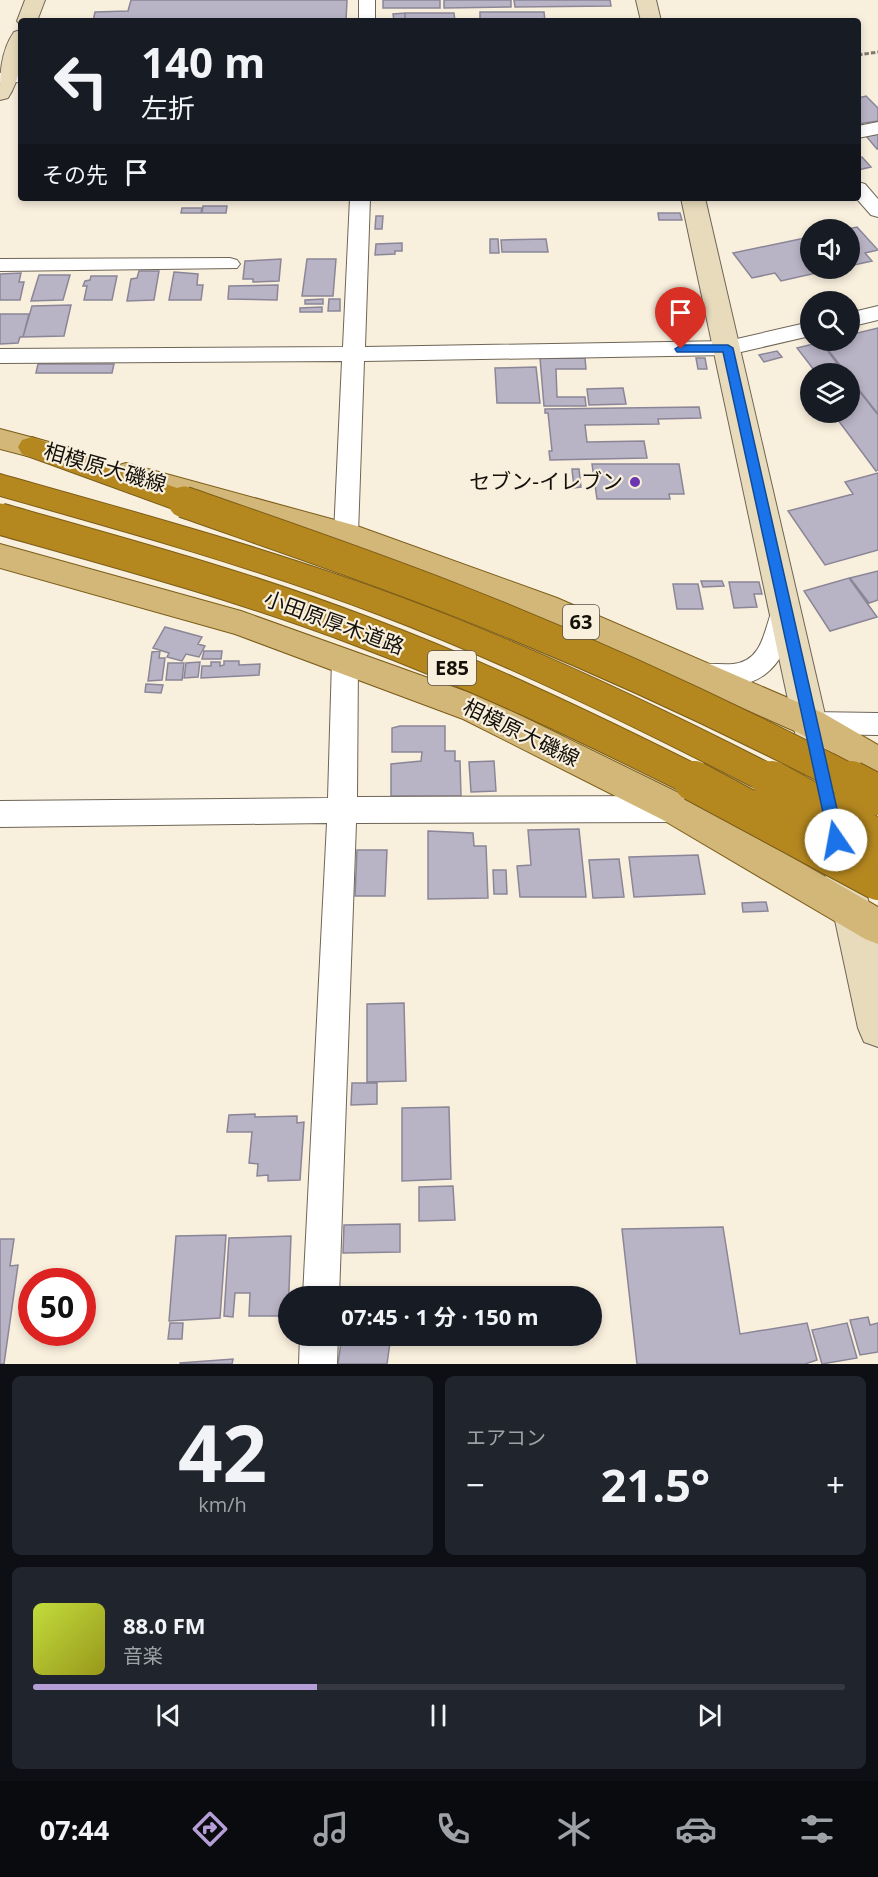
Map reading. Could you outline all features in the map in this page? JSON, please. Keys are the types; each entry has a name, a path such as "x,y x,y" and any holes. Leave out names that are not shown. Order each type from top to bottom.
{"highway":[{"path":"32,447 457,600 693,701 878,795"},
{"name":"小田原厚木道路","path":"0,485 157,529 345,590 445,627 665,725 878,840"},
{"name":"小田原厚木道路","path":"0,519 156,563 331,620 428,657 648,758 773,821 878,880"}],"main road":[{"path":"28,18 34,0"},
{"path":"646,0 650,18"},
{"path":"7,81 18,46"},
{"path":"694,201 811,723 865,918 878,1028"},
{"name":"相模原大磯線","path":"0,439 346,534 546,607 811,723 878,762"},
{"name":"相模原大磯線","path":"0,556 240,623 475,709 676,809 865,918"}],"street":[{"path":"367,0 367,18"},
{"path":"861,131 878,128"},
{"path":"861,191 878,211"},
{"path":"346,534 360,201"},
{"path":"0,265 78,270 205,269 230,264"},
{"path":"860,317 878,313"},
{"path":"0,356 354,354 728,348 800,331"},
{"path":"699,674 728,676 746,673 756,668 774,650 780,636 785,608"},
{"path":"321,1286 342,810 345,660"},
{"path":"811,723 878,724"},
{"path":"0,814 676,809"},
{"path":"318,1364 319,1346"}],"path":[{"path":"861,55 878,52"}],"building":[{"path":"131,0 347,0 346,18 94,18 95,12 128,11"},
{"path":"383,0 440,0 440,8 383,8"},
{"path":"444,0 511,0 511,7 444,8"},
{"path":"514,0 610,0 611,6 515,7"},
{"path":"480,12 544,12 545,18 480,18"},
{"path":"405,13 454,13 455,18 405,18"},
{"path":"405,13 405,18 394,18 393,14"},
{"path":"866,96 878,108 878,121 861,124 861,97"},
{"path":"878,134 878,149 877,149 866,136"},
{"path":"862,157 871,167 861,169"},
{"path":"203,206 227,206 226,213 202,213"},
{"path":"182,208 202,208 201,213 181,213"},
{"path":"658,213 680,213 682,220 659,220"},
{"path":"376,216 383,216 382,229 375,229"},
{"path":"860,230 878,250 865,253 872,261 860,264"},
{"path":"490,239 498,239 499,253 490,253"},
{"path":"546,239 548,252 502,252 501,240"},
{"path":"800,239 800,277 781,281 775,273 752,278 733,253"},
{"path":"402,243 402,251 395,251 395,254 375,255 376,244"},
{"path":"281,259 279,281 253,282 253,279 243,279 245,261"},
{"path":"307,259 336,259 333,296 302,296"},
{"path":"139,271 159,271 154,300 127,301 131,279 137,278"},
{"path":"174,272 198,274 197,285 203,285 201,300 169,300"},
{"path":"21,273 19,282 24,282 20,300 0,300 0,274"},
{"path":"39,275 70,275 63,300 31,301"},
{"path":"91,276 117,276 112,300 84,300 87,286 83,286"},
{"path":"278,285 277,300 228,299 229,286"},
{"path":"679,297 696,297 697,302 680,303"},
{"path":"323,299 323,304 305,304 305,300"},
{"path":"329,299 340,299 340,311 328,311"},
{"path":"71,305 64,336 23,337 32,306"},
{"path":"322,307 322,312 300,312 300,308"},
{"path":"0,314 29,314 23,337 20,337 18,343 0,344"},
{"path":"878,328 878,414 860,391 860,363 838,363 829,351 860,351 860,332"},
{"path":"800,347 800,351 828,351 837,363 809,363 797,348"},
{"path":"777,351 782,357 764,362 759,355"},
{"path":"540,358 585,358 586,369 556,369 557,397 585,397 586,406 544,406"},
{"path":"696,358 705,358 707,369 698,369"},
{"path":"38,364 114,364 112,373 36,373"},
{"path":"536,367 540,403 497,403 495,368"},
{"path":"623,388 626,404 589,405 587,389"},
{"path":"860,392 878,415 878,470 876,471 840,423 860,423"},
{"path":"699,407 701,418 658,419 659,424 585,425 587,442 644,441 647,458 550,460 549,451 552,451 548,413 545,413 545,409"},
{"path":"592,464 679,464 684,494 669,494 670,499 597,499"},
{"path":"572,469 579,469 581,487 574,488"},
{"path":"878,473 878,550 825,565 788,511 853,494 845,482"},
{"path":"878,571 878,600 869,603 850,578"},
{"path":"849,578 877,617 830,631 804,591"},
{"path":"701,581 722,581 724,586 703,587"},
{"path":"729,582 759,582 762,594 754,594 757,607 734,608"},
{"path":"673,584 698,584 703,609 677,609"},
{"path":"165,627 202,637 198,644 205,646 199,657 186,654 182,661 167,657 169,653 153,648"},
{"path":"160,651 159,658 165,658 162,680 148,681 152,652"},
{"path":"204,651 222,651 221,659 202,659"},
{"path":"224,661 239,661 239,665 260,664 259,675 201,678 202,666 211,666 211,662 220,662 220,666 224,665"},
{"path":"200,662 198,677 184,678 186,663"},
{"path":"168,663 184,663 182,680 166,680"},
{"path":"146,684 163,685 161,693 145,692"},
{"path":"445,726 445,751 455,751 455,761 460,761 461,796 391,796 391,764 421,761 422,752 392,752 392,728"},
{"path":"494,761 496,791 471,792 469,762"},
{"path":"579,829 586,897 520,897 517,866 531,865 528,830"},
{"path":"428,831 473,833 474,846 486,846 488,898 428,899"},
{"path":"357,850 387,850 385,896 355,896"},
{"path":"698,855 705,894 634,897 629,857"},
{"path":"619,859 624,897 593,898 589,860"},
{"path":"493,870 506,870 507,894 494,894"},
{"path":"766,902 768,911 743,912 742,903"},
{"path":"404,1003 406,1081 367,1082 367,1004"},
{"path":"352,1083 377,1083 377,1104 351,1105"},
{"path":"449,1107 451,1179 402,1181 402,1108"},
{"path":"255,1114 255,1117 297,1116 297,1123 304,1122 300,1180 268,1181 268,1175 257,1176 258,1164 249,1163 252,1132 227,1132 229,1115"},
{"path":"453,1186 455,1220 419,1221 419,1187"},
{"path":"400,1224 400,1252 343,1253 344,1225"},
{"path":"723,1227 740,1334 807,1323 817,1360 805,1364 637,1364 622,1229"},
{"path":"226,1235 220,1318 169,1321 176,1236"},
{"path":"291,1236 289,1286 278,1286 278,1316 249,1316 250,1293 235,1293 233,1317 224,1316 229,1238"},
{"path":"0,1239 14,1239 10,1266 18,1265 4,1364 0,1364"},
{"path":"868,1317 870,1325 878,1323 878,1352 860,1355 850,1320"},
{"path":"170,1323 183,1323 182,1339 168,1339"},
{"path":"847,1323 857,1358 822,1364 812,1330"},
{"path":"340,1346 389,1346 387,1364 338,1364"},
{"path":"233,1359 232,1364 180,1364 180,1363"}],"place":[{"name":"セブン-イレブン","path":"635,482"}],"route":[{"path":"681,349 728,348 836,840"}]}
